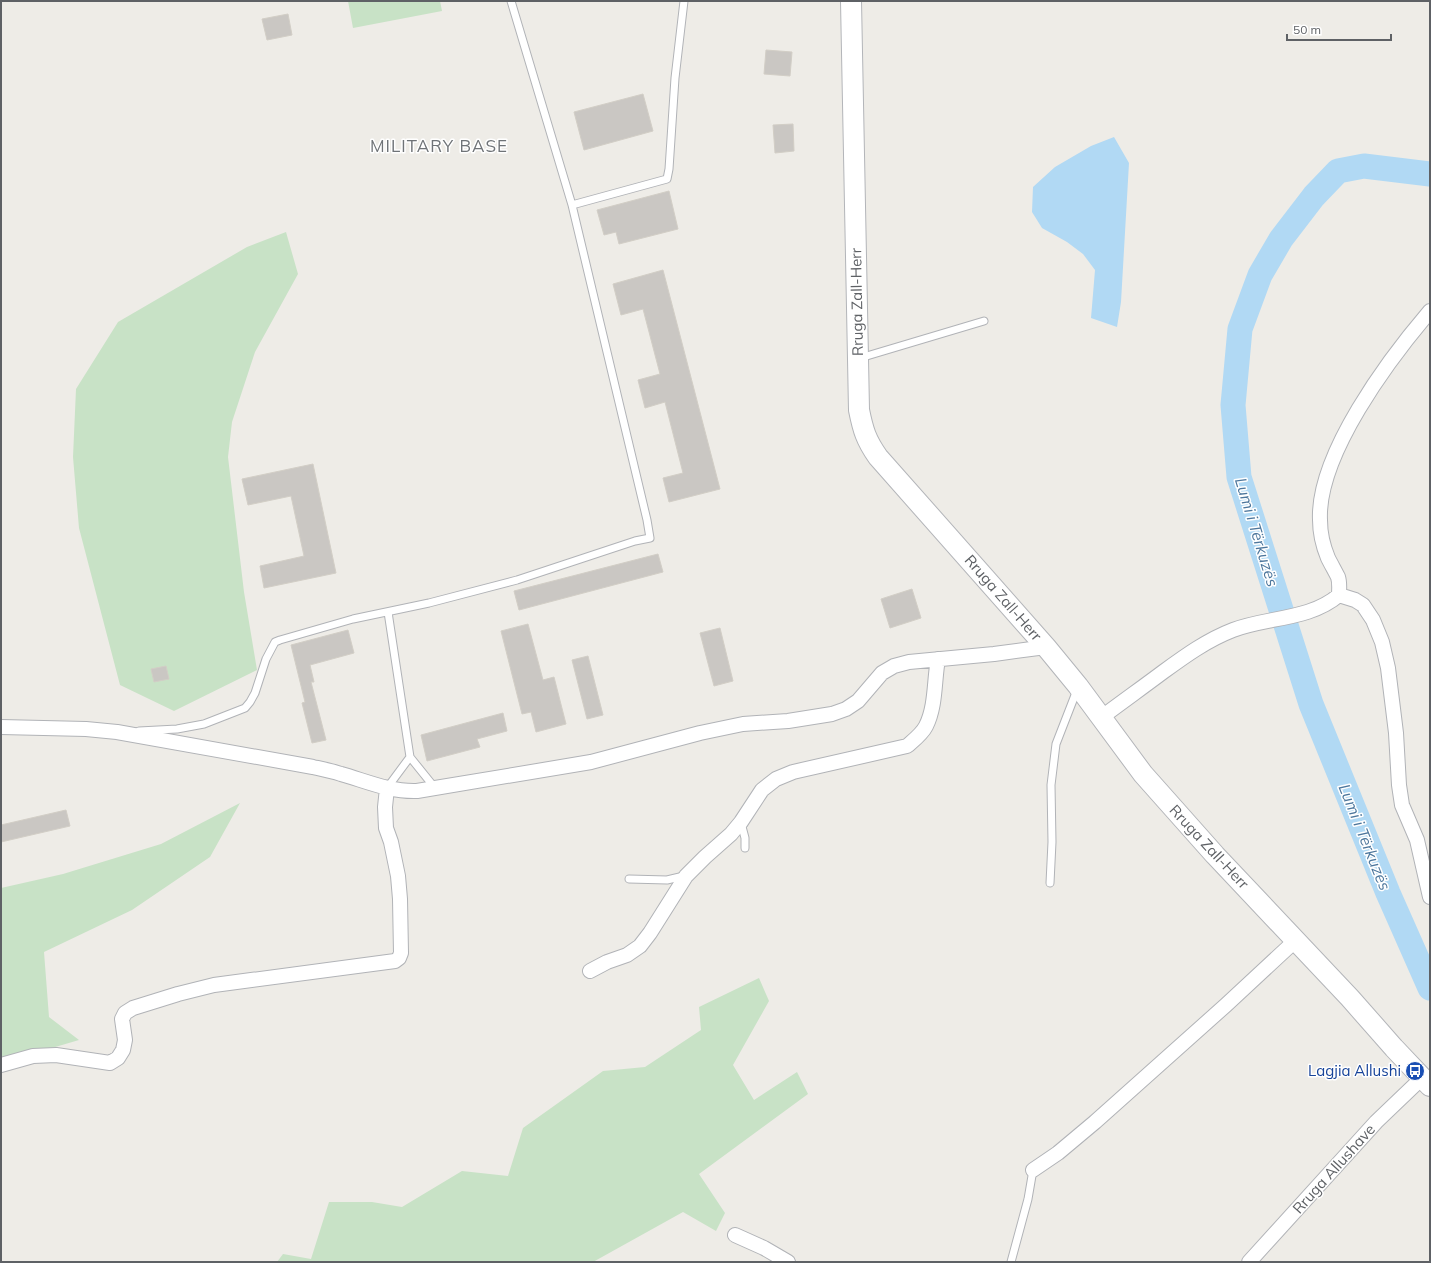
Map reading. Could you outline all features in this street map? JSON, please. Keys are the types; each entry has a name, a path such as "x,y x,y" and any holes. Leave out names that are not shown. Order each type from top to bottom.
{"main road":[{"name":"Rruga Zall-Herr","path":"851,1 859,410 863,429 869,444 1046,647 1078,686 1147,779 1426,1082"}],"street":[{"path":"1339,595 1338,577 1328,558 1322,538 1320,498 1326,476 1343,437 1373,386 1407,337 1430,311"},
{"path":"1102,718 1187,655 1214,638 1234,629 1309,611 1331,602 1339,595"},
{"path":"1339,595 1356,600 1363,605 1373,620 1382,642 1388,668 1396,733 1399,786 1402,805 1417,840 1430,897"},
{"path":"1,727 86,729 117,732 313,767 340,773 403,792 417,791 591,762 700,733 744,724 788,721 832,714 846,709 858,701 882,673 894,666 909,662 994,654 1046,647"},
{"path":"590,971 627,954 640,946 650,933 686,876 731,834 741,822 762,790 776,779 793,772 907,746 917,738 926,727 931,712 938,659"},
{"path":"1,1065 33,1056 56,1055 110,1063 118,1058 123,1050 125,1040 122,1018 125,1012 133,1008 214,985 395,961 399,958 401,953 400,898 396,860 386,828 385,807 387,788"},
{"path":"1033,1170 1058,1153 1095,1122 1296,940"},
{"name":"Rruga Allushave","path":"1249,1262 1372,1127 1426,1082"},
{"path":"735,1235 764,1248 788,1262"}],"lane":[{"path":"117,732 178,729 204,724 245,708 255,693 266,659 275,642 280,640 353,619 429,603 517,580 635,540 650,538 572,205 511,1"},
{"path":"572,205 667,179 669,169 675,78 684,1"},
{"path":"858,359 984,321"},
{"path":"388,612 410,757 435,788"},
{"path":"1050,883 1052,842 1051,785 1056,744 1078,686"},
{"path":"387,788 410,757"},
{"path":"741,822 745,838 745,848"},
{"path":"629,879 667,880 686,876"},
{"path":"1011,1262 1028,1199 1033,1170"}],"green space":[{"path":"348,1 440,1 442,11 353,28"},
{"path":"286,232 298,274 255,352 232,422 228,457 244,592 257,670 174,711 120,685 79,528 73,457 76,389 118,322 247,247"},
{"path":"240,803 210,857 132,910 44,952 49,1017 79,1040 1,1063 1,888 63,874 161,844"},
{"path":"759,978 769,1001 733,1065 754,1100 797,1072 808,1094 699,1174 725,1213 716,1231 683,1212 593,1262 277,1262 283,1254 311,1259 329,1202 372,1202 402,1207 462,1171 508,1176 523,1128 603,1071 645,1067 701,1030 699,1007"}],"water":[{"path":"1114,137 1129,163 1121,302 1117,327 1091,318 1095,270 1083,254 1067,242 1042,228 1032,212 1033,187 1055,167 1091,146"}],"building":[{"path":"288,14 292,35 267,40 262,19"},
{"path":"766,50 792,52 790,76 764,74"},
{"path":"643,94 653,131 584,150 574,112"},
{"path":"793,124 794,151 775,153 773,125"},
{"path":"669,191 678,229 619,244 616,232 604,235 597,210"},
{"path":"663,270 720,489 669,502 663,478 683,473 665,402 645,408 638,380 660,374 643,309 621,315 613,284"},
{"path":"313,464 336,573 264,588 260,566 304,556 291,496 248,505 242,479"},
{"path":"658,554 663,572 519,610 514,591"},
{"path":"912,589 921,618 890,628 881,599"},
{"path":"528,624 543,680 554,677 566,724 536,732 531,712 522,714 501,631"},
{"path":"720,628 733,681 714,686 700,633"},
{"path":"348,630 354,653 310,665 314,682 311,682 326,740 312,743 302,703 305,702 291,645"},
{"path":"588,656 603,715 587,719 572,660"},
{"path":"166,666 169,679 154,682 151,669"},
{"path":"503,713 507,731 477,739 480,747 427,761 421,735"},
{"path":"66,810 70,826 1,842 1,825"}],"waterway":[{"name":"Lumi i Tërkuzës","path":"1430,174 1364,166 1338,171 1314,196 1281,239 1260,275 1240,329 1233,405 1239,477 1311,704 1388,893 1430,988"}],"place":[{"name":"Lagjia Allushi","path":"1415,1071"}],"district":[{"name":"MILITARY BASE","path":"439,146"}]}
